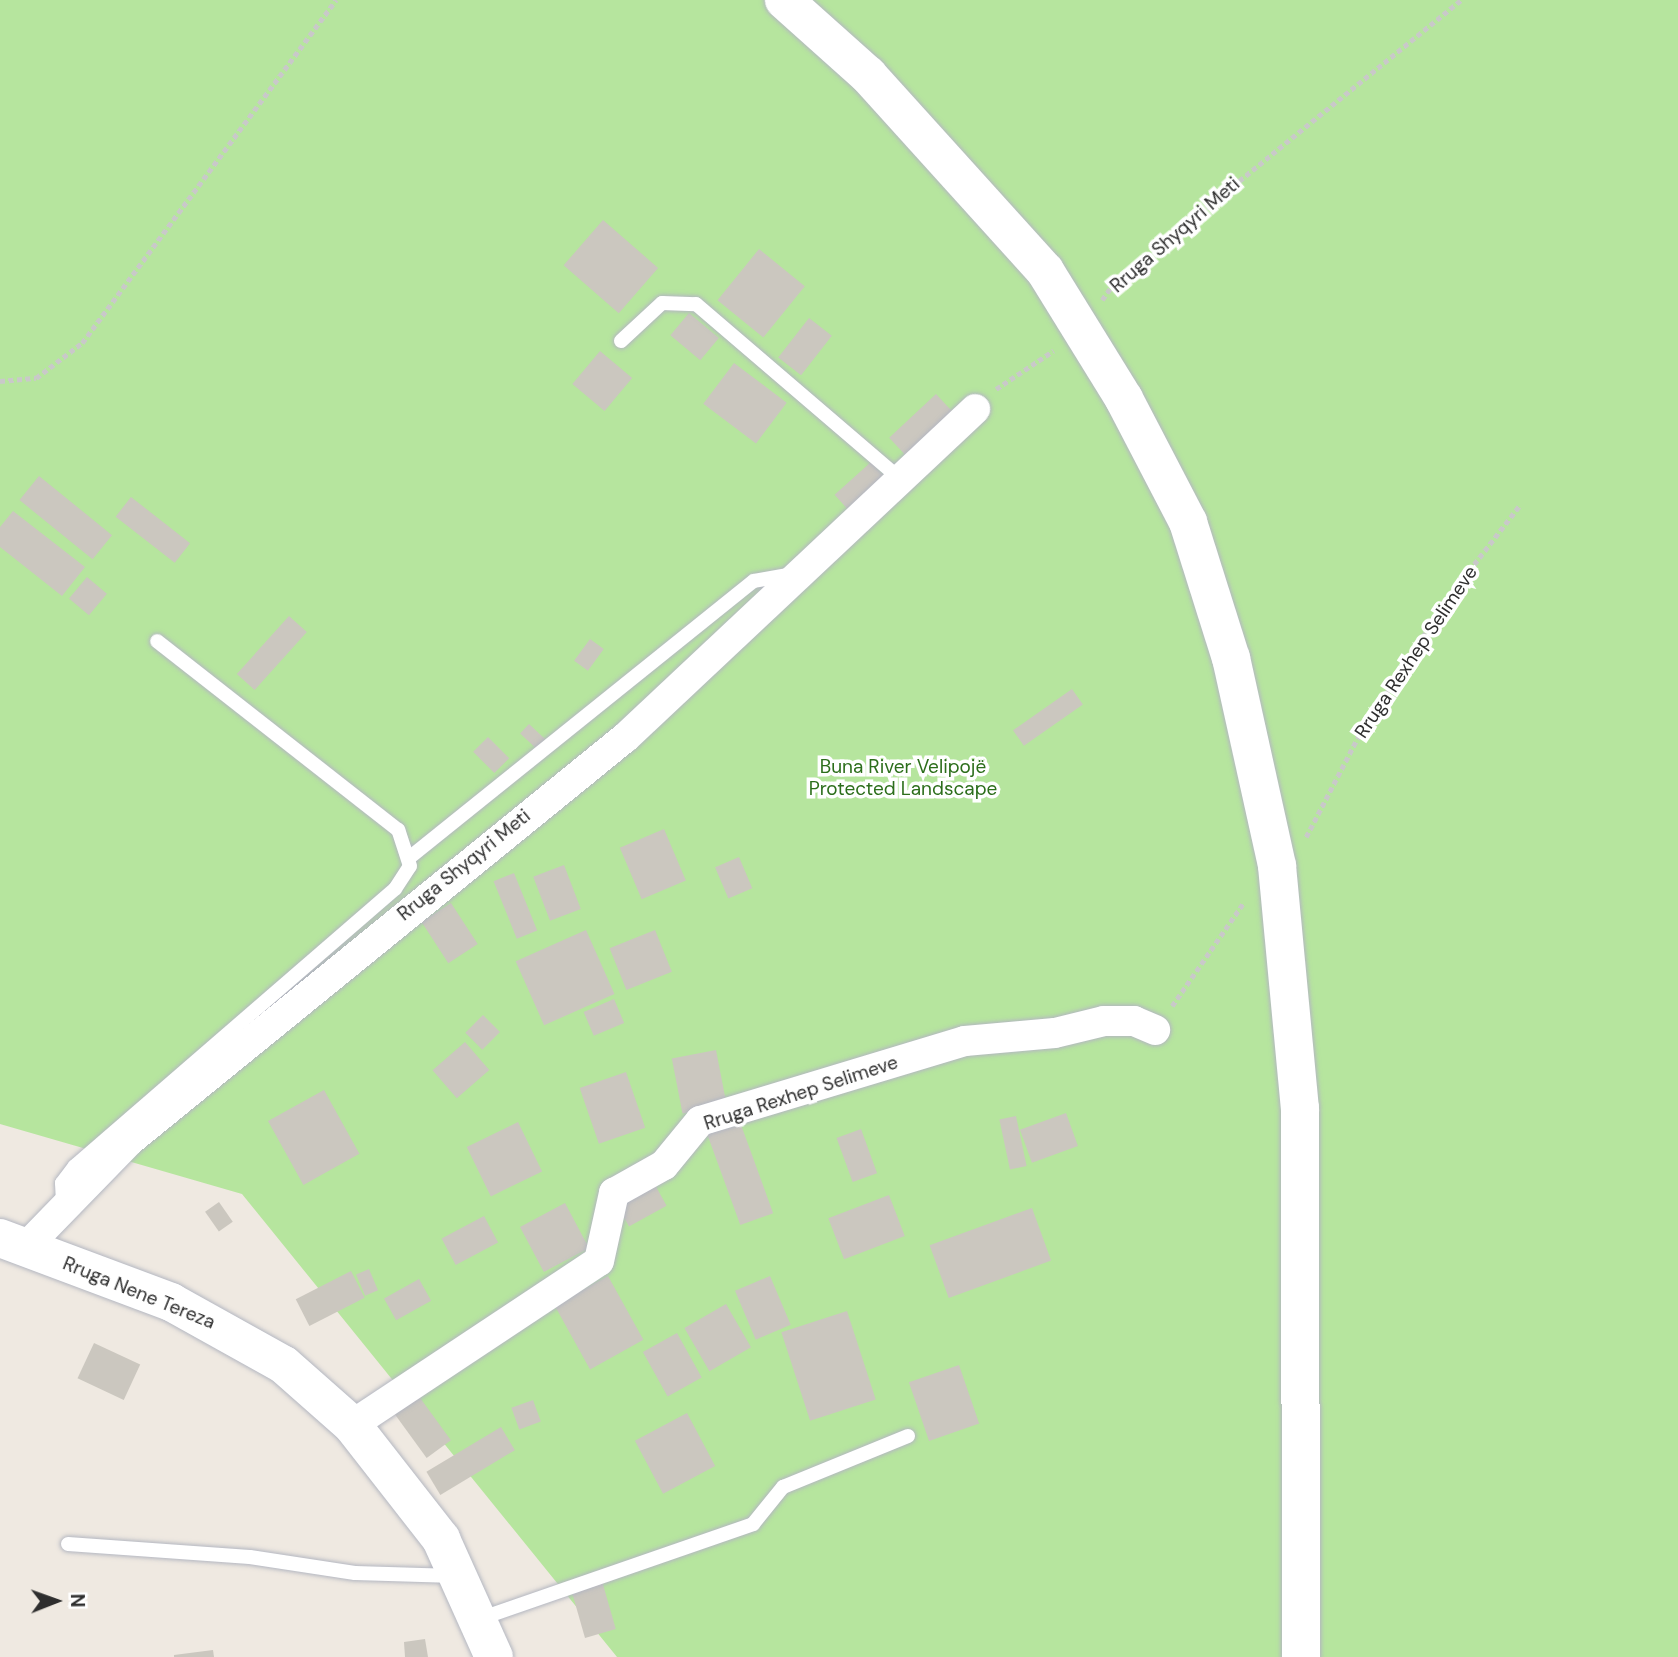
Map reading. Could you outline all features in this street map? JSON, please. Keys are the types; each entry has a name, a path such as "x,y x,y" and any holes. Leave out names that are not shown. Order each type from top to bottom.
{"main road":[{"path":"784,0 868,75 994,209 1082,327 1188,522 1231,658 1277,866 1300,1108 1301,1657"},
{"name":"Rruga Nene Tereza","path":"13,1243 233,1332 284,1366 352,1425 441,1539 460,1576 494,1657"}],"street":[{"name":"Rruga Shyqyri Meti","path":"13,1243 507,828 626,737 808,571 900,479 975,410"},
{"name":"Rruga Rexhep Selimeve","path":"352,1425 600,1261 614,1194 664,1165 700,1121 965,1041 1055,1033 1104,1021 1134,1021 1155,1030"}],"lane":[{"path":"621,341 662,303 696,304 900,479"},
{"path":"63,1202 62,1183 75,1166 395,889 409,858 754,581 808,571"},
{"path":"157,641 398,830 409,858"},
{"path":"479,1619 753,1524 783,1487 908,1436"},
{"path":"68,1544 250,1557 355,1573 460,1576"}],"path":[{"path":"0,382 36,379 82,343 336,0"},
{"name":"Rruga Shyqyri Meti","path":"975,410 1082,327 1114,283 1461,0"},
{"name":"Rruga Rexhep Selimeve","path":"1325,804 1358,737 1448,598 1519,506"},
{"path":"1155,1030 1250,894"}],"green space":[{"name":"Buna River Velipojë Protected Landscape","path":"0,0 1678,0 1678,1657 617,1657 242,1194 0,1124"}],"building":[{"path":"603,220 658,268 619,313 564,265"},
{"path":"759,249 805,286 763,337 717,300"},
{"path":"689,313 719,338 700,360 670,335"},
{"path":"809,318 832,336 801,375 778,357"},
{"path":"600,351 632,378 605,411 572,384"},
{"path":"734,363 787,403 756,443 703,404"},
{"path":"936,394 954,413 907,457 889,438"},
{"path":"871,462 887,480 851,513 835,495"},
{"path":"39,476 112,535 93,559 19,500"},
{"path":"131,497 190,543 175,563 116,517"},
{"path":"13,511 85,567 62,596 0,547 0,527"},
{"path":"87,577 107,594 89,615 69,598"},
{"path":"289,616 307,632 255,690 237,674"},
{"path":"590,639 604,649 588,671 574,661"},
{"path":"1072,689 1083,705 1024,746 1013,730"},
{"path":"529,724 545,739 536,749 520,734"},
{"path":"488,737 509,758 494,773 473,752"},
{"path":"664,829 686,881 642,899 620,848"},
{"path":"739,857 752,888 728,898 715,867"},
{"path":"564,865 581,909 550,921 533,877"},
{"path":"514,873 537,930 517,939 494,881"},
{"path":"451,903 478,944 448,963 422,922"},
{"path":"586,930 614,994 544,1025 516,961"},
{"path":"655,930 672,972 626,990 610,948"},
{"path":"614,999 624,1023 594,1036 584,1012"},
{"path":"483,1015 500,1032 482,1050 465,1033"},
{"path":"465,1042 489,1070 457,1098 433,1070"},
{"path":"716,1050 727,1105 683,1114 672,1059"},
{"path":"626,1072 645,1128 599,1144 580,1088"},
{"path":"324,1090 359,1154 303,1185 268,1121"},
{"path":"1066,1113 1078,1146 1032,1163 1020,1130"},
{"path":"1016,1116 1027,1166 1010,1169 999,1120"},
{"path":"518,1122 542,1171 491,1196 467,1147"},
{"path":"740,1122 773,1213 740,1225 707,1134"},
{"path":"861,1129 877,1173 853,1182 837,1138"},
{"path":"654,1183 667,1206 629,1227 616,1204"},
{"path":"889,1195 905,1236 844,1259 828,1218"},
{"path":"219,1202 233,1222 219,1231 205,1212"},
{"path":"565,1203 589,1248 544,1272 520,1227"},
{"path":"1032,1208 1051,1261 949,1298 930,1245"},
{"path":"484,1216 498,1242 456,1265 442,1239"},
{"path":"369,1269 378,1290 365,1296 356,1274"},
{"path":"351,1271 365,1298 309,1326 296,1299"},
{"path":"608,1276 643,1340 590,1369 555,1306"},
{"path":"770,1276 791,1325 756,1340 735,1291"},
{"path":"419,1279 431,1301 396,1320 384,1298"},
{"path":"726,1304 751,1347 709,1371 684,1328"},
{"path":"847,1311 876,1399 810,1421 781,1332"},
{"path":"677,1333 702,1378 668,1397 643,1352"},
{"path":"94,1343 140,1365 124,1400 78,1378"},
{"path":"959,1365 979,1424 929,1441 909,1382"},
{"path":"418,1395 451,1440 427,1458 394,1413"},
{"path":"533,1400 541,1422 519,1429 511,1408"},
{"path":"687,1413 715,1466 663,1494 635,1441"},
{"path":"501,1427 515,1450 440,1495 426,1472"},
{"path":"602,1581 616,1629 585,1638 571,1590"},
{"path":"425,1639 428,1657 405,1657 404,1642"},
{"path":"213,1650 214,1657 174,1657 174,1655"}]}
